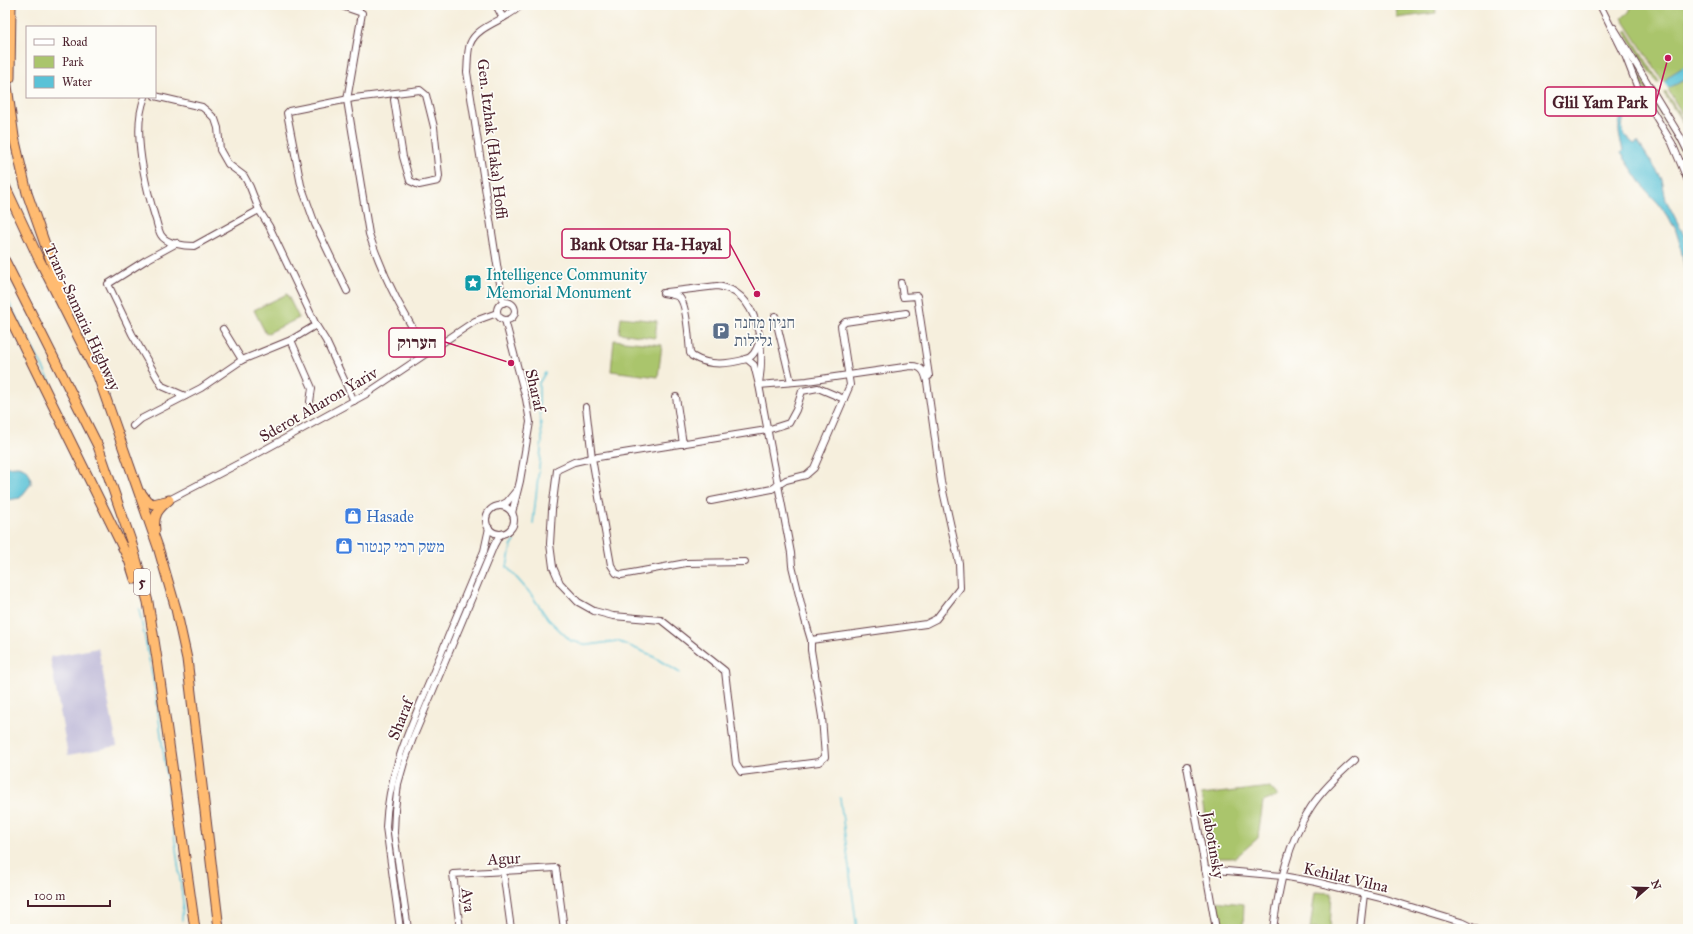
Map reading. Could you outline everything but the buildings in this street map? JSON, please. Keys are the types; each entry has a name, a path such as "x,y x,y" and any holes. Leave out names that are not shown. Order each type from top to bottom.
{"highway":[{"path":"9,101 11,5"},
{"path":"5,71 14,137 27,193 60,289 98,376"},
{"name":"Trans-Samaria Highway","path":"5,186 98,376 137,485"},
{"name":"5","path":"5,261 98,446 131,542 148,602 195,929"},
{"path":"5,308 129,560 157,659"},
{"path":"137,485 150,503 156,504 169,500"},
{"name":"5","path":"137,485 158,547 176,609 187,659 219,929"},
{"path":"158,547 155,514 160,507 169,500"}],"street":[{"path":"339,5 362,13 347,100 369,234 374,251 395,298 428,352"},
{"path":"496,5 503,18"},
{"name":"Gen. Itzhak (Haka) Hoffi","path":"502,302 467,72 469,50 474,36 521,5"},
{"path":"1600,5 1610,22 1637,86 1672,143 1688,181"},
{"path":"1610,22 1617,30 1645,81 1663,108 1688,152"},
{"path":"347,291 315,224 301,185 287,112 347,100 420,90 426,95 434,127 439,176 438,181 418,185 410,181 403,157 394,100"},
{"path":"156,96 198,106 208,112 215,119 220,150 228,164 244,176 250,187 259,210 269,226 354,401"},
{"path":"145,98 142,106 140,135 143,170 161,235 167,240 185,246 194,246 259,210"},
{"path":"177,243 146,260 108,284 132,334 162,386 185,396"},
{"path":"901,283 903,298 917,296 934,415 932,416"},
{"path":"759,343 755,352 747,359 707,363 694,357 690,353 685,310 682,301 679,298 663,293 717,286 726,287 734,291 746,301 755,320 759,343 762,368 759,385"},
{"path":"502,302 510,303 515,310 512,317 506,320 500,318 497,313 502,302"},
{"name":"Sderot Aharon Yariv","path":"169,500 354,401 475,321 497,313"},
{"path":"711,501 772,489 786,480 806,475 814,468 850,385 842,326 843,324 906,313"},
{"path":"775,316 791,382"},
{"name":"Sharaf","path":"506,320 529,416 527,441 512,512"},
{"path":"133,426 141,419 201,388 242,360 291,340 316,325"},
{"path":"223,329 242,360"},
{"path":"291,340 312,388 310,402"},
{"path":"747,359 754,365 759,385 766,430 791,553 792,566 811,640 811,650 822,717 826,757 819,762 741,772 736,764 725,671 661,620 613,616 594,611 578,602 560,582 552,567 550,544 552,510 557,470 574,462 592,458 766,430 789,423 796,410 802,391 818,388 844,399"},
{"path":"759,385 911,366 920,368 928,382 941,482 959,563 960,588 936,619 926,624 811,640"},
{"path":"676,397 683,444"},
{"path":"586,407 592,458 611,565 616,573 621,575 686,563 746,562"},
{"path":"499,506 512,512 514,519 513,526 502,534 494,532 489,528 487,522 488,515 492,509 507,502 517,489"},
{"name":"Sharaf","path":"400,929 387,833 387,813 392,784 406,739 484,551 489,528"},
{"name":"Sharaf","path":"408,929 394,833 395,810 404,762 494,545 499,536 502,534"},
{"path":"1273,929 1282,876 1291,846 1300,825 1311,806 1337,777 1355,760"},
{"name":"Jabotinsky","path":"1187,766 1216,929"},
{"name":"Agur","path":"453,874 556,868 564,929"},
{"name":"Kehilat Vilna","path":"1205,869 1282,876 1364,894 1464,923 1476,929"},
{"path":"502,871 511,929"},
{"name":"Aya","path":"453,874 460,929"},
{"path":"1360,929 1364,894"}],"shaded area":[{"path":"98,648 117,746 68,755 50,657"}],"green space":[{"path":"1396,5 1435,5 1436,13 1397,18"},
{"path":"1632,5 1688,5 1688,124 1666,86 1622,18 1629,12"},
{"path":"1627,30 1688,128 1688,131 1625,32"},
{"path":"1628,55 1685,151 1688,159 1688,168 1675,139 1634,70"},
{"path":"287,294 299,318 266,334 254,310"},
{"path":"621,317 657,321 655,338 619,333"},
{"path":"614,340 662,345 658,377 611,371"},
{"path":"1270,787 1278,796 1263,802 1258,838 1235,858 1212,858 1201,795"},
{"path":"1315,892 1332,893 1330,929 1310,929"},
{"path":"1214,901 1244,904 1243,929 1218,929"}],"water":[{"path":"1688,64 1688,78 1645,100 1626,116 1622,125 1625,135 1634,144 1638,142 1662,179 1666,200 1684,235 1688,255 1688,287 1680,244 1675,228 1659,204 1646,190 1621,153 1623,150 1619,125 1621,118 1630,105"},
{"path":"18,466 27,470 31,484 20,498 8,500 5,498 5,467"}],"pier":[{"path":"1663,80 1669,90 1641,106 1637,99"}],"waterway":[{"path":"5,295 51,383"},
{"path":"533,524 542,440 539,383 545,373"},
{"path":"515,541 511,547 507,567 530,593 548,619 571,641 589,645 617,641 649,654 680,673"},
{"path":"139,609 155,689 183,902 182,920"},
{"path":"840,798 857,929"}],"place":[{"name":"Glil Yam Park","path":"1668,58"},
{"name":"Intelligence Community Memorial Monument","path":"473,283"},
{"name":"Bank Otsar Ha-Hayal","path":"757,294"},
{"name":"חניון מחנה גלילות","path":"721,331"},
{"name":"הערוק","path":"511,363"},
{"name":"Hasade","path":"353,516"},
{"name":"משק רמי קנטור","path":"344,546"}]}
